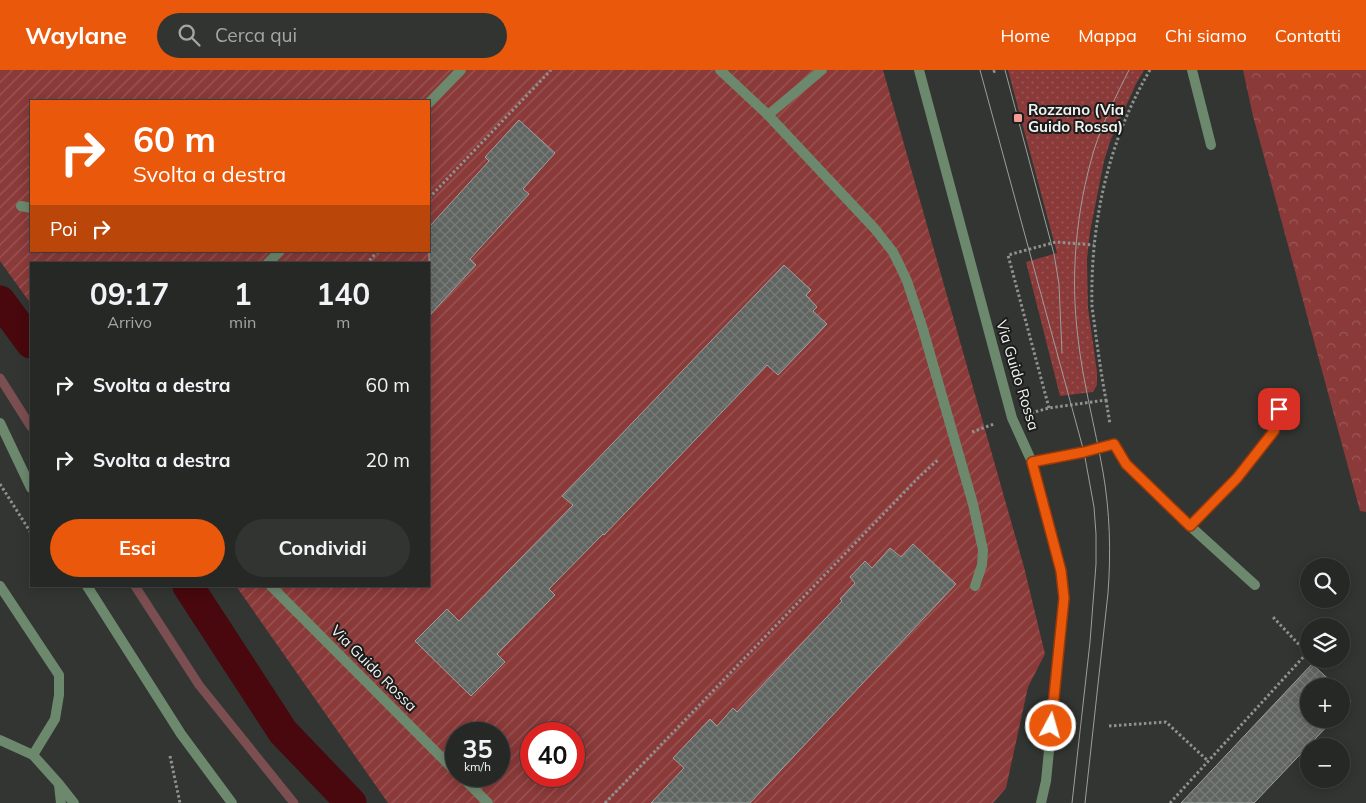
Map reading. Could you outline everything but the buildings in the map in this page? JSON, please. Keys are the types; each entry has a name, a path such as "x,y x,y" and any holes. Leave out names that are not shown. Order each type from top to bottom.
{"street":[{"path":"430,101 461,70"},
{"path":"720,70 768,115 875,229 892,252 907,281 922,326 973,504 983,550 982,565 974,586"},
{"path":"768,115 822,70"},
{"name":"Via Guido Rossa","path":"919,70 1012,418 1032,462 1061,571 1064,598 1046,781 1046,803"},
{"path":"1192,70 1211,145"},
{"path":"269,262 279,252"},
{"path":"1190,526 1237,478 1274,431 1279,409"},
{"path":"0,423 30,486"},
{"path":"1032,462 1114,444 1126,464 1190,526 1256,585"},
{"path":"0,586 59,675 59,695 55,718 33,755"},
{"path":"88,587 181,734 232,803"},
{"name":"Via Guido Rossa","path":"271,587 445,761"},
{"path":"0,740 33,755 74,803"},
{"name":"Via Guido Rossa","path":"1037,803 1046,781"},
{"name":"Via Guido Rossa","path":"1041,803 1046,781"},
{"path":"59,784 61,803"},
{"path":"472,787 488,803"}],"path":[{"path":"430,197 551,70"},
{"path":"605,803 919,477 956,442 1012,418 1049,408 1106,400 1092,308 1094,245 1102,192 1116,140 1136,93 1150,70"},
{"path":"1049,408 1008,255 1056,242 1094,245"},
{"path":"368,262 377,252"},
{"path":"0,484 30,531"},
{"path":"1170,803 1307,653 1272,616"},
{"path":"1109,726 1166,722 1208,761"}],"green space":[{"path":"0,70 883,70 1024,567 1045,654 1028,687 1006,788 993,803 388,803 237,587 430,587 430,262 30,262 30,303 0,261"},
{"path":"1008,70 1144,70 1111,139 1104,161 1090,232 1087,259 1088,308 1097,372 1097,385 1093,392 1060,396 1026,262 1057,253"},
{"path":"1243,70 1366,70 1366,512 1360,511 1253,116"}],"waterway":[{"path":"0,301 30,342"},
{"path":"0,378 30,425"},
{"path":"136,587 199,685 294,803"},
{"path":"189,587 283,732 351,803"}],"tram line":[{"path":"980,70 1084,452 1094,507 1096,564 1090,642 1072,803"},
{"path":"1005,70 1054,254 1059,284 1062,353"},
{"path":"1085,803 1108,593 1110,548 1105,487 1078,338 1075,291 1076,243 1083,196 1094,150 1129,70"}],"place":[{"name":"Rozzano (Via Guido Rossa)","path":"1018,118"}],"route":[{"path":"1051,726 1064,598 1061,571 1032,462 1114,444 1126,464 1190,526 1237,478 1274,431 1279,409"}]}
